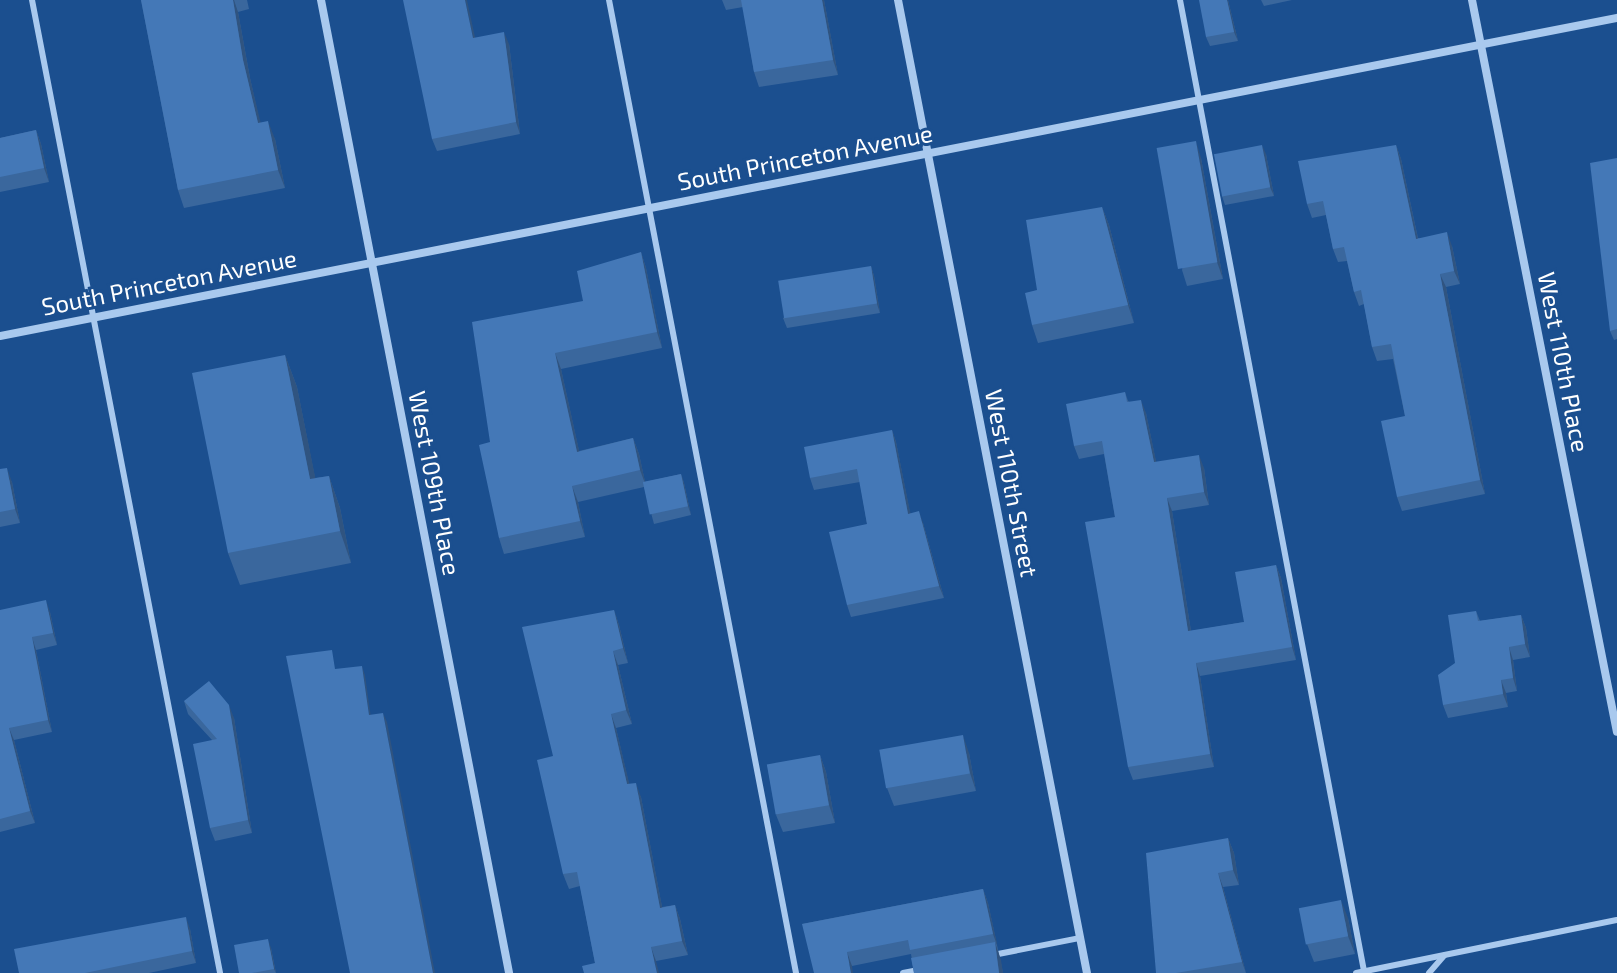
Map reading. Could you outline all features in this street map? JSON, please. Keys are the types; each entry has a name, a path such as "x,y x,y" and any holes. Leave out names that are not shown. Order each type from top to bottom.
{"street":[{"name":"West 109th Place","path":"321,0 509,973"},
{"name":"West 110th Street","path":"898,0 1087,973"},
{"name":"West 110th Place","path":"1472,0 1617,732"},
{"name":"South Princeton Avenue","path":"0,336 1617,18"}],"lane":[{"path":"32,0 220,973"},
{"path":"609,0 796,973"},
{"path":"1180,0 1360,972 1617,920"},
{"path":"980,958 1080,938"},
{"path":"1429,973 1444,956"},
{"path":"903,973 934,967"}],"building":[{"path":"141,0 233,0 258,123 268,121 278,170 178,190"},
{"path":"403,0 465,0 473,38 504,32 516,122 432,139"},
{"path":"741,0 822,0 833,60 754,72"},
{"path":"1199,0 1227,0 1234,32 1206,37"},
{"path":"36,130 44,168 0,177 0,138"},
{"path":"1196,141 1217,262 1178,269 1157,148"},
{"path":"1262,145 1270,187 1222,197 1214,154"},
{"path":"1396,145 1416,239 1447,232 1454,271 1440,274 1480,480 1397,497 1381,421 1405,416 1391,344 1372,347 1361,290 1354,292 1344,247 1333,249 1323,201 1307,204 1298,161"},
{"path":"1617,158 1617,329 1610,331 1590,163"},
{"path":"1102,207 1128,305 1032,325 1025,293 1037,290 1026,220"},
{"path":"641,252 657,332 555,353 577,452 633,438 640,470 572,486 580,521 499,538 479,445 490,442 472,322 583,301 577,271"},
{"path":"871,266 877,304 784,318 778,281"},
{"path":"285,355 310,479 329,476 340,531 228,553 192,373"},
{"path":"1125,392 1127,402 1141,400 1154,462 1199,455 1204,492 1167,498 1188,631 1244,622 1235,572 1276,565 1292,647 1196,663 1210,754 1128,767 1085,522 1115,517 1102,441 1074,446 1066,404"},
{"path":"892,430 908,514 919,511 939,586 847,605 829,532 867,524 857,469 810,478 804,447"},
{"path":"7,468 15,509 0,512 0,469"},
{"path":"681,474 688,506 650,514 643,482"},
{"path":"46,600 53,633 32,637 48,720 9,728 30,811 0,819 0,610"},
{"path":"614,610 623,648 613,651 626,710 611,714 627,784 636,783 660,908 675,905 682,941 651,947 657,973 584,973 582,966 595,963 577,872 563,874 537,760 553,756 522,627"},
{"path":"1476,611 1478,621 1521,615 1525,644 1509,647 1513,678 1501,680 1503,694 1443,705 1438,675 1455,663 1448,615"},
{"path":"332,650 335,669 362,666 369,715 383,713 433,973 350,973 286,656"},
{"path":"209,681 229,705 248,820 210,828 193,744 217,739 184,701"},
{"path":"963,735 970,773 886,788 879,750"},
{"path":"820,755 829,805 776,815 767,764"},
{"path":"1228,838 1233,870 1218,873 1242,962 1176,973 1156,973 1146,853"},
{"path":"983,889 993,934 910,950 908,940 847,952 851,973 814,973 802,924"},
{"path":"1341,900 1348,936 1306,945 1299,908"},
{"path":"186,917 192,951 85,973 19,973 14,949"},
{"path":"268,939 274,969 239,973 234,945"},
{"path":"995,942 999,973 914,973 911,958"}]}
